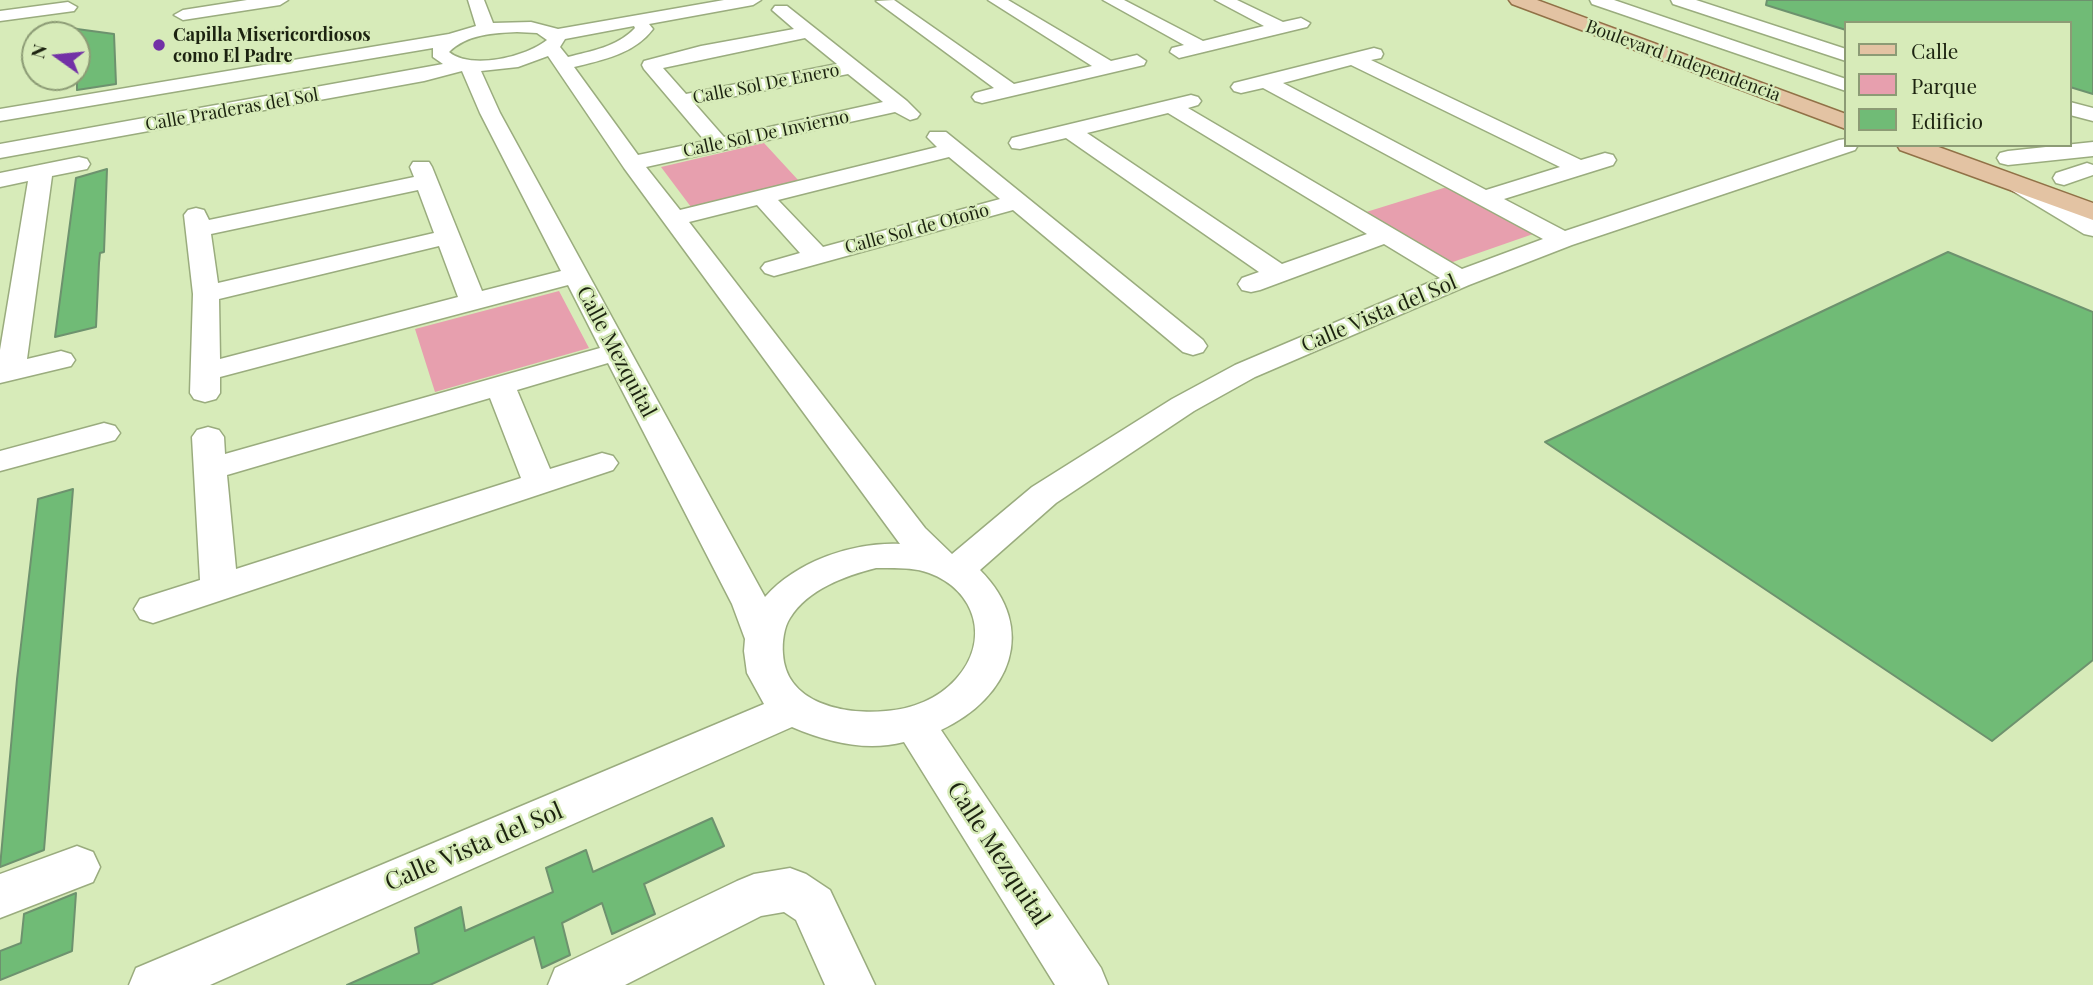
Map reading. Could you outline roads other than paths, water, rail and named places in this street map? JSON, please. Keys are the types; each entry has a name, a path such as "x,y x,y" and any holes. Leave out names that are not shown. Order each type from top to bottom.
{"main road":[{"name":"Boulevard Independencia","path":"1519,0 1844,121"},
{"path":"1567,0 1844,99"},
{"path":"1914,147 2093,212"},
{"path":"1984,147 2084,158"}],"street":[{"path":"183,13 280,0"},
{"path":"475,0 486,29"},
{"path":"556,49 639,21 753,0"},
{"path":"996,0 1107,67"},
{"path":"1111,0 1199,46"},
{"path":"1223,0 1280,27"},
{"path":"1598,0 1844,84"},
{"path":"1630,0 1844,72"},
{"path":"1679,0 1844,54"},
{"path":"1728,0 1844,37"},
{"path":"865,5 887,1 1010,90"},
{"path":"0,16 69,3 65,21"},
{"name":"Calle Sol De Invierno","path":"632,163 719,144 907,112 781,10"},
{"path":"1720,30 1772,14"},
{"path":"556,49 615,49 639,34 643,29 639,21"},
{"path":"1179,51 1301,23"},
{"path":"676,25 701,52"},
{"name":"Calle Praderas del Sol","path":"0,115 453,39 486,29 522,26 548,31 556,49 526,59 466,65 424,75 0,151"},
{"path":"719,144 651,65 701,52 808,32"},
{"path":"453,39 440,51 442,57 466,65"},
{"path":"556,49 632,163 913,536 946,566 981,591 994,618 995,648 980,678 953,705 914,723 881,730 849,730 818,723 793,709 773,689 763,664 764,638 774,613 792,592 817,574 845,562 876,556 907,556 946,566"},
{"path":"1241,87 1377,53"},
{"path":"1353,59 1578,167"},
{"path":"982,97 1137,61"},
{"name":"Calle Mezquital","path":"466,65 750,604 764,638"},
{"name":"Calle Sol De Enero","path":"680,101 852,67"},
{"path":"1265,81 1563,240"},
{"path":"2072,96 2077,94 2093,97"},
{"path":"1020,143 1199,100"},
{"path":"1171,106 1460,279"},
{"path":"2072,109 2093,115"},
{"path":"1070,131 1279,274"},
{"path":"676,218 763,197 945,144 1193,346"},
{"name":"Calle Vista del Sol","path":"946,566 1044,495 1183,405 1245,371 1460,279 1563,240 1844,146"},
{"path":"2013,152 2084,158"},
{"path":"1483,198 1605,160"},
{"path":"0,180 79,164"},
{"path":"41,172 6,373 61,360"},
{"path":"473,301 424,174 197,222 206,294 206,382 473,301 576,275"},
{"path":"2019,185 2093,229"},
{"name":"Calle Sol de Otoño","path":"763,197 817,256"},
{"name":"Calle Sol de Otoño","path":"774,268 1017,202"},
{"path":"1251,284 1386,235"},
{"path":"206,294 448,237"},
{"path":"219,587 210,453 500,385 616,352"},
{"path":"500,385 539,483"},
{"path":"0,461 104,433"},
{"path":"153,609 602,463"},
{"name":"Calle Vista del Sol","path":"154,985 793,709"},
{"name":"Calle Mezquital","path":"914,723 1083,985"},
{"path":"0,896 77,867"},
{"path":"573,985 754,896 790,889 813,905 850,985"}],"place":[{"name":"Capilla Misericordiosos como El Padre","path":"159,45"}]}
